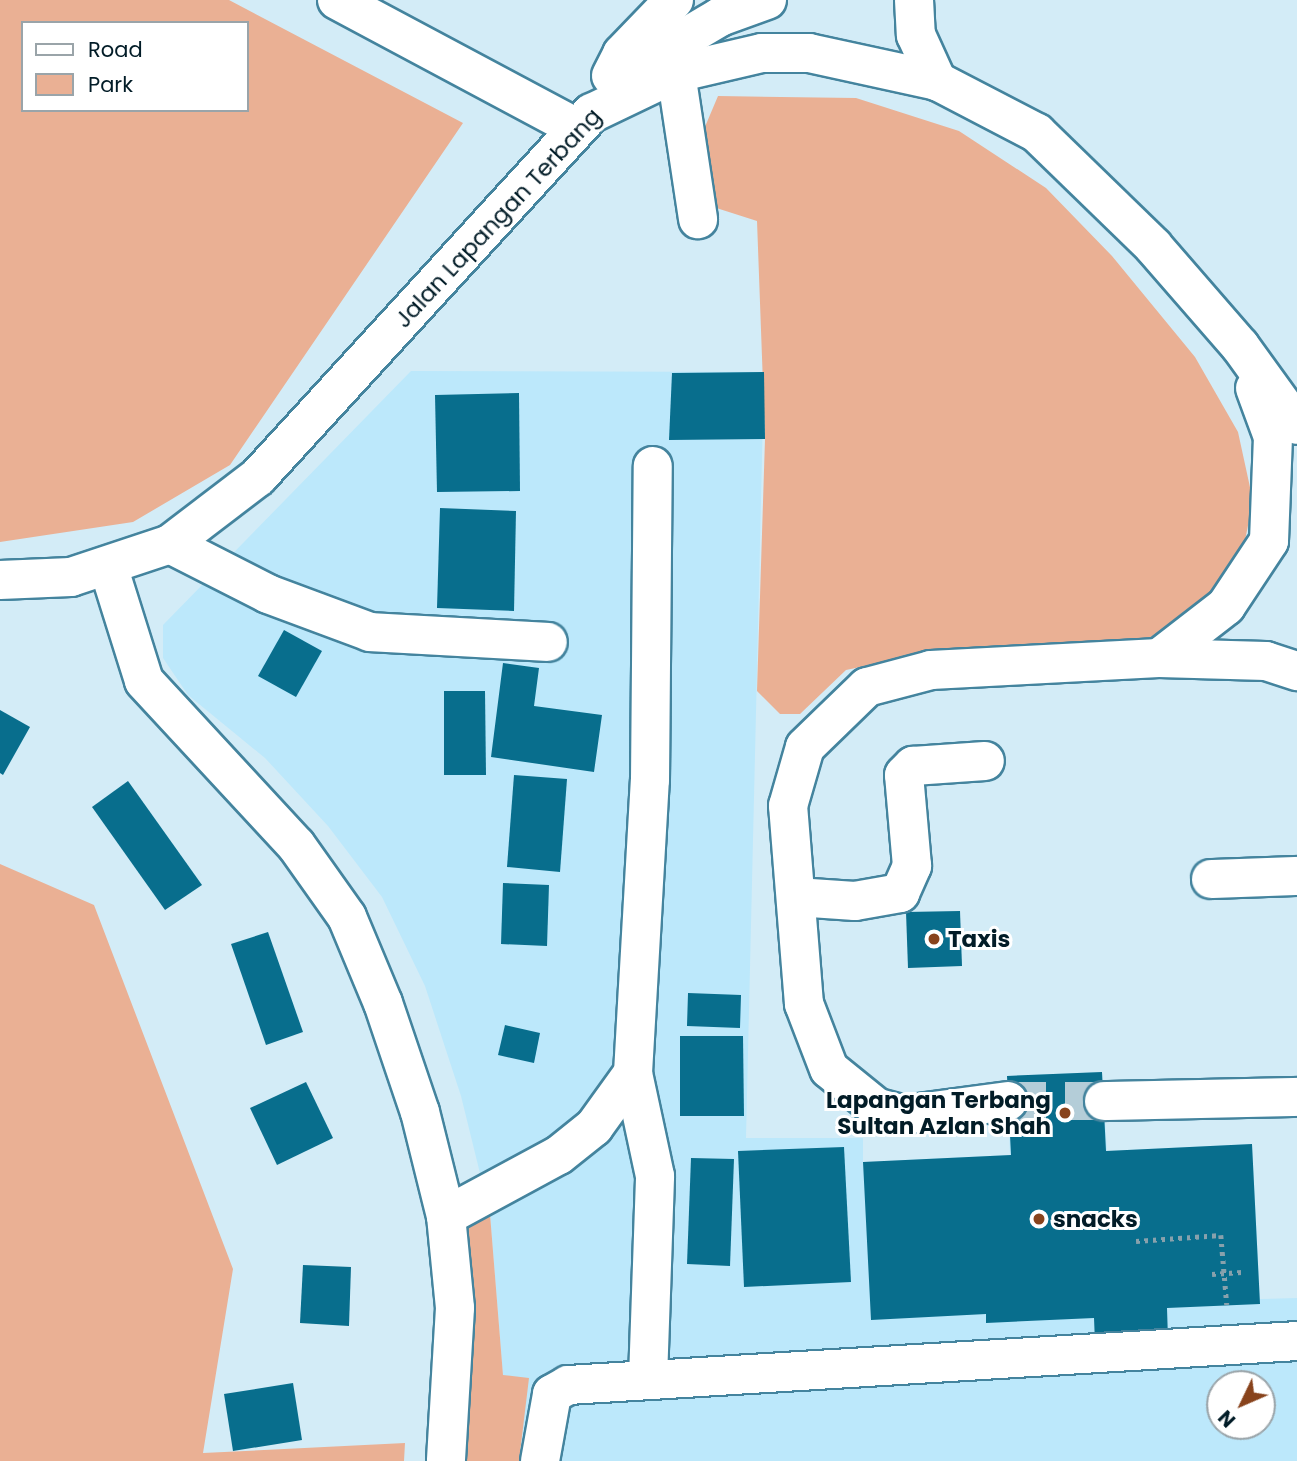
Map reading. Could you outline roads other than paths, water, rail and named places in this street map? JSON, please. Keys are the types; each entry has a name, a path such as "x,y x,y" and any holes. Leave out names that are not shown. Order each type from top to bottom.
{"street":[{"path":"337,0 594,113"},
{"path":"594,113 622,54 674,0"},
{"path":"594,113 654,56 720,17 767,0"},
{"path":"914,0 916,35 937,81"},
{"name":"Jalan Lapangan Terbang","path":"0,580 109,569 170,544 258,477 594,113 676,73 762,52 809,53 937,81 1037,133 1153,246 1240,346 1297,425"},
{"path":"676,73 698,219"},
{"name":"Jalan Lapangan Terbang","path":"1159,658 1226,606 1269,541 1273,437 1240,346"},
{"path":"648,1379 654,1176 633,1073 650,780 653,466"},
{"path":"170,544 268,594 370,632 548,642"},
{"path":"109,569 144,681 296,845 347,917 416,1100 446,1216 455,1308 446,1461"},
{"path":"998,1097 905,1115 876,1107 829,1069 807,1026 788,806 797,768 816,732 848,699 889,678 930,670 1159,658 1266,661 1297,671"},
{"path":"796,897 855,901 900,893 912,866 904,775 913,766 985,761"},
{"path":"1212,879 1297,876"},
{"path":"446,1216 559,1155 594,1127 633,1073"},
{"path":"1103,1089 1176,1102 1297,1097"},
{"path":"540,1461 552,1394 568,1385 1297,1341"}],"tunnel":[{"path":"1008,1101 1104,1101"}],"place":[{"name":"Taxis","path":"934,939"},
{"name":"Lapangan Terbang Sultan Azlan Shah","path":"1065,1113"},
{"name":"snacks","path":"1039,1219"}]}
